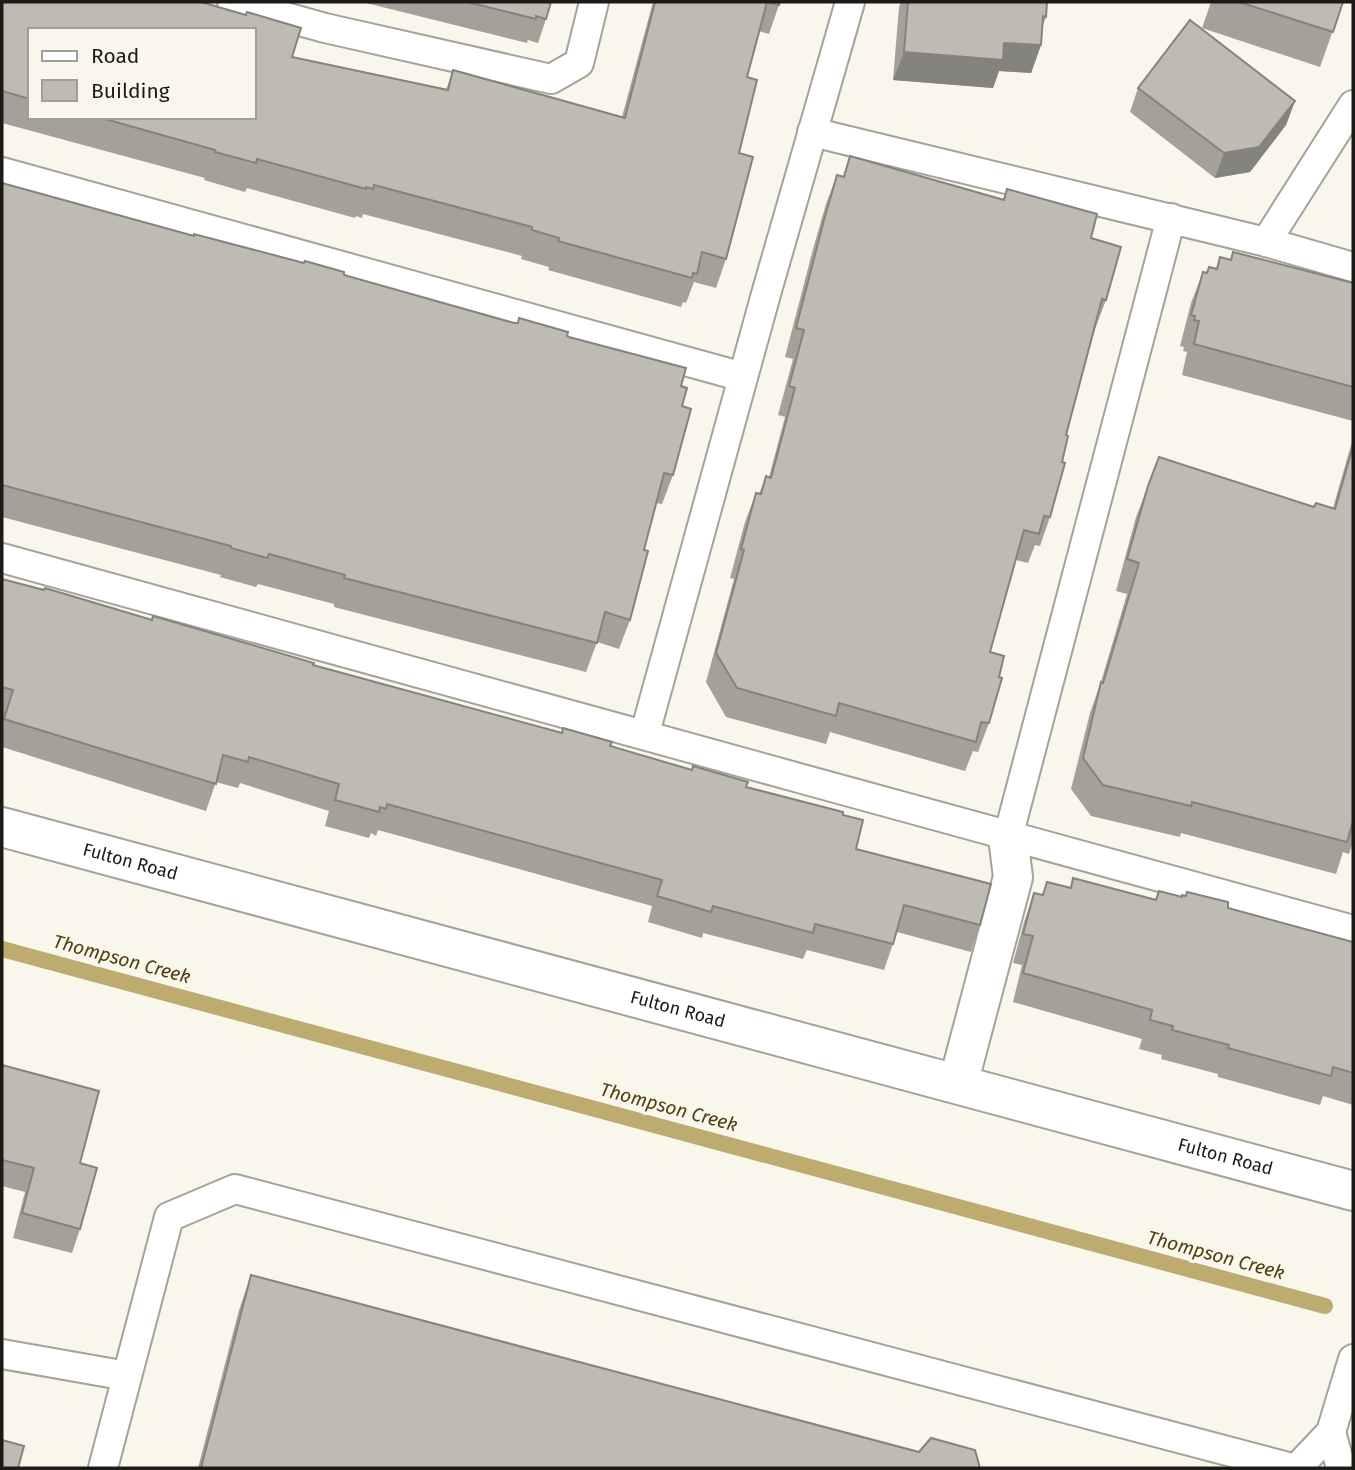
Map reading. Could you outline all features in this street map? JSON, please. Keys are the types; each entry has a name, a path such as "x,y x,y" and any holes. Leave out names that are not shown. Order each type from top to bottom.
{"street":[{"name":"Fulton Road","path":"2,827 1353,1191"},
{"path":"958,1084 1013,877 1009,837"}],"lane":[{"path":"239,3 325,28 551,79 579,63 594,2"},
{"path":"645,733 850,2"},
{"path":"1266,242 1353,105"},
{"path":"812,132 1171,218 1353,267"},
{"path":"2,172 743,377"},
{"path":"1009,837 1171,218"},
{"path":"2,558 1353,930"},
{"path":"103,1468 169,1217 235,1189 1295,1468 1331,1433 1353,1359"},
{"path":"2,1354 127,1376"},
{"path":"1331,1433 1341,1468"}],"building":[{"path":"2,2 201,2 301,28 292,57 448,90 453,70 625,118 655,2 767,2 747,77 757,80 739,153 753,157 726,259 702,252 697,274 693,273 692,278 558,241 559,238 532,230 532,227 374,185 373,189 366,189 257,159 256,163 105,119 256,119 256,28 28,28 28,98 2,91"},
{"path":"467,2 551,2 546,19 536,16 536,19"},
{"path":"908,2 1047,2 1041,45 1004,43 1003,60 904,52"},
{"path":"1239,2 1343,2 1333,32"},
{"path":"1190,20 1295,101 1259,147 1224,153 1138,88"},
{"path":"850,156 1004,200 1007,189 1097,214 1091,238 1121,247 1106,300 1102,299 1066,435 1068,436 1062,462 1065,463 1050,517 1044,516 1039,534 1024,530 990,652 1004,656 999,677 1002,678 989,723 981,722 976,742 839,703 836,716 737,688 716,653 744,550 741,549 756,493 761,494 766,476 771,478 795,388 789,386 804,330 796,328 824,220 837,175 844,177"},
{"path":"2,183 194,236 304,263 305,261 344,272 344,275 514,323 518,323 519,318 568,332 569,337 686,368 681,386 687,388 682,406 691,409 673,475 664,473 644,550 648,551 630,620 605,612 597,643 344,578 345,575 269,554 267,558 2,485"},
{"path":"1233,252 1353,283 1353,387 1194,344 1199,321 1194,320 1195,316 1191,315 1203,272 1207,273 1209,267 1217,269 1220,257 1231,260"},
{"path":"1353,446 1353,821 1347,842 1192,802 1191,806 1103,785 1083,758 1101,682 1103,683 1139,563 1127,559 1159,457 1314,507 1316,503 1335,509"},
{"path":"2,579 44,590 45,588 152,620 153,616 314,663 313,665 562,733 563,728 612,742 610,746 692,770 693,766 748,782 746,787 843,812 843,815 863,820 856,849 991,884 980,925 904,905 893,944 815,924 813,933 713,906 711,912 657,896 662,880 387,804 386,809 380,807 379,812 335,800 339,784 249,757 248,762 223,755 216,784 4,719 13,690 2,687"},
{"path":"1073,878 1156,900 1159,891 1182,897 1186,896 1187,892 1228,902 1228,908 1353,942 1353,1073 1333,1067 1331,1076 1228,1048 1229,1045 1172,1030 1173,1026 1150,1020 1152,1010 1023,973 1033,936 1023,934 1034,893 1043,895 1047,882 1071,888"},
{"path":"2,1065 99,1091 80,1163 97,1168 80,1229 22,1213 34,1168 2,1160"},
{"path":"251,1275 919,1452 931,1438 975,1450 980,1468 201,1468"},
{"path":"2,1440 24,1446 18,1468 2,1468"}],"waterway":[{"name":"Thompson Creek","path":"2,949 1325,1306"}]}
